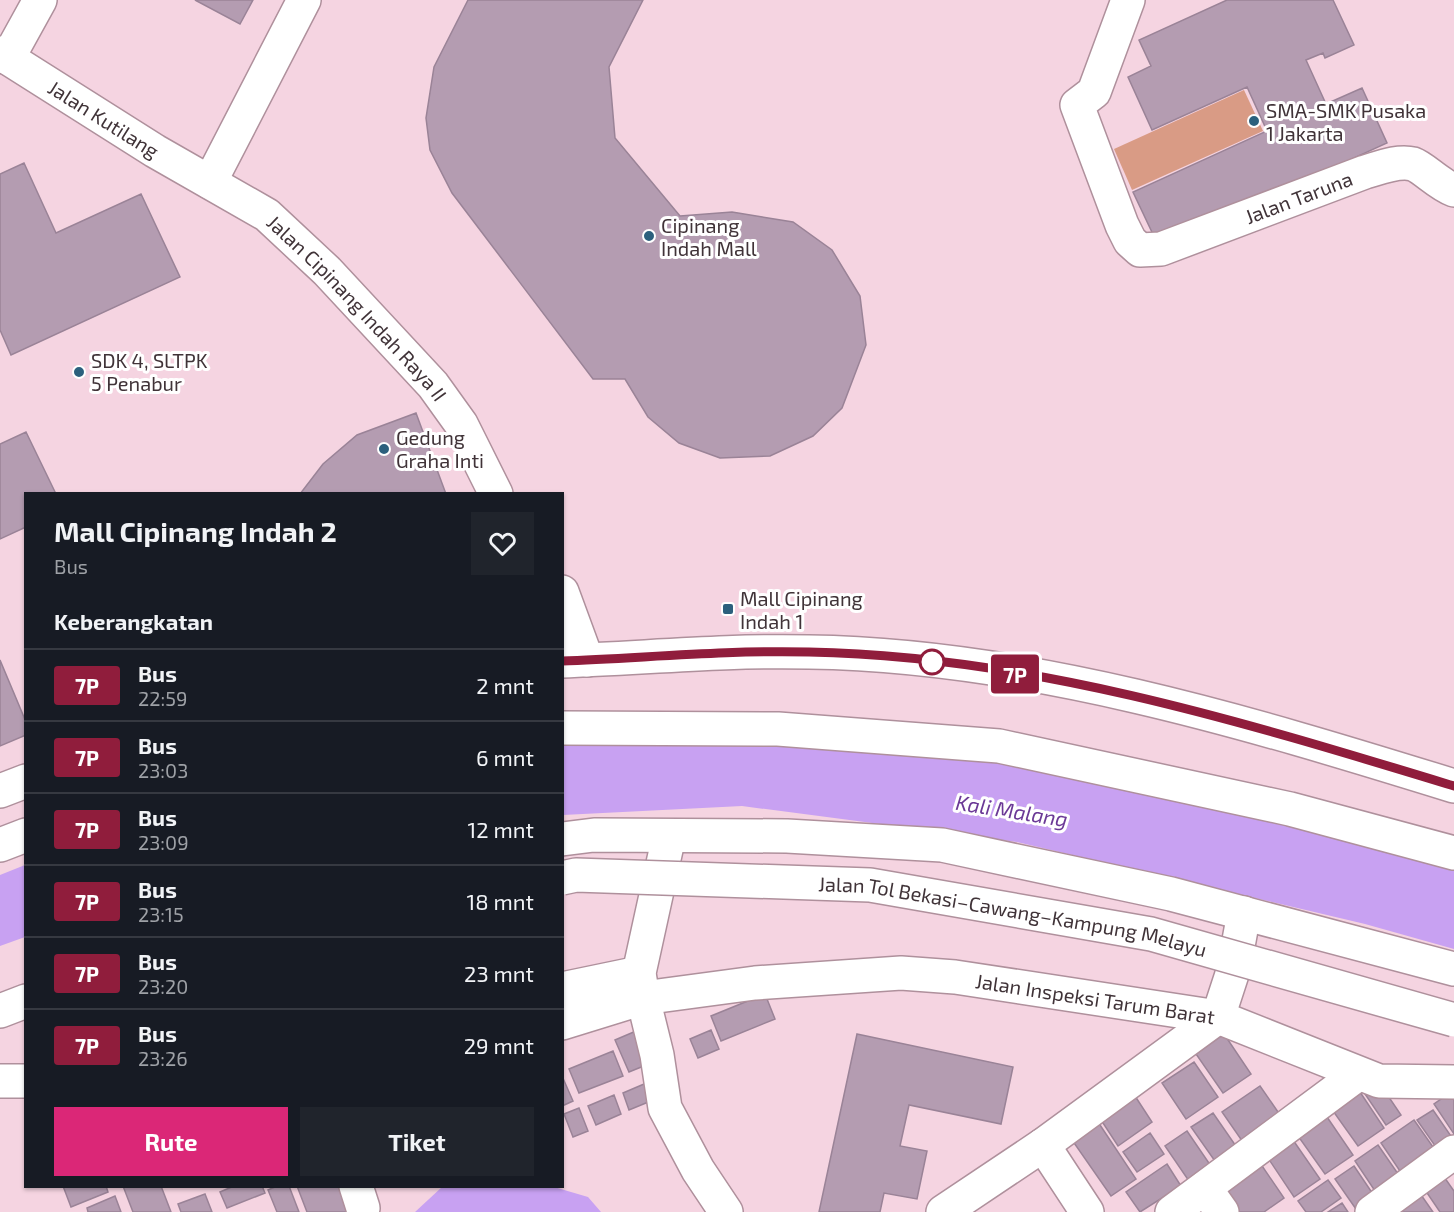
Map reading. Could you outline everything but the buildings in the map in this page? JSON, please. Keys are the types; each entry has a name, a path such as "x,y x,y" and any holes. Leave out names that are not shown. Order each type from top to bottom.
{"main road":[{"path":"4,56 40,0"},
{"path":"210,182 304,0"},
{"name":"Jalan Taruna","path":"1128,0 1094,92 1077,105 1122,225 1130,241 1140,250 1161,249 1365,172 1398,163 1414,165 1441,185 1454,190"},
{"name":"Jalan Kutilang","path":"4,56 155,151 210,182"},
{"name":"Jalan Cipinang Indah Raya II","path":"210,182 267,215 327,271 395,341 433,385 461,424 495,492"},
{"path":"564,603 575,661 704,653 810,652 911,659 993,670 1157,700 1454,786"},
{"path":"564,728 778,729 999,746 1290,809 1454,853"},
{"path":"0,791 24,782"},
{"path":"564,838 594,835 787,836 942,845 1171,894 1454,969"},
{"path":"0,844 24,836"},
{"path":"669,836 641,986 657,1055 665,1108 698,1170 726,1212"},
{"name":"Jalan Tol Bekasi–Cawang–Kampung Melayu","path":"564,878 576,875 870,885 1151,934 1454,1020"},
{"name":"Jalan Inspeksi Tarum Barat","path":"641,986 901,973 978,979 1218,1017 1234,968 1244,913"},
{"path":"564,989 641,986"},
{"path":"564,1022 641,986"},
{"path":"0,1011 24,1002"},
{"path":"943,1212 1043,1145 1218,1017 1379,1081 1454,1082"},
{"path":"1172,1212 1214,1200 1358,1074"},
{"path":"0,1081 24,1081"},
{"path":"1043,1145 1087,1212"},
{"path":"1372,1212 1454,1152"}],"shaded area":[{"path":"1244,90 1263,131 1132,190 1114,149"}],"water":[{"name":"Kali Malang","path":"665,738 836,743 1028,765 1325,835 1454,871 1454,949 1365,924 1017,842 742,806 564,815 564,746"},
{"path":"24,865 24,937 0,946 0,875"},
{"path":"441,1188 557,1188 588,1197 601,1212 415,1212"}],"bus line":[{"name":"7P","path":"564,661 704,653 810,652 911,659 993,670 1157,700 1454,786"}],"place":[{"name":"SMA-SMK Pusaka 1 Jakarta","path":"1254,121"},
{"name":"Cipinang Indah Mall","path":"649,236"},
{"name":"SDK 4, SLTPK 5 Penabur","path":"79,372"},
{"name":"Gedung Graha Inti","path":"384,449"},
{"name":"Mall Cipinang Indah 1","path":"728,609"}]}
